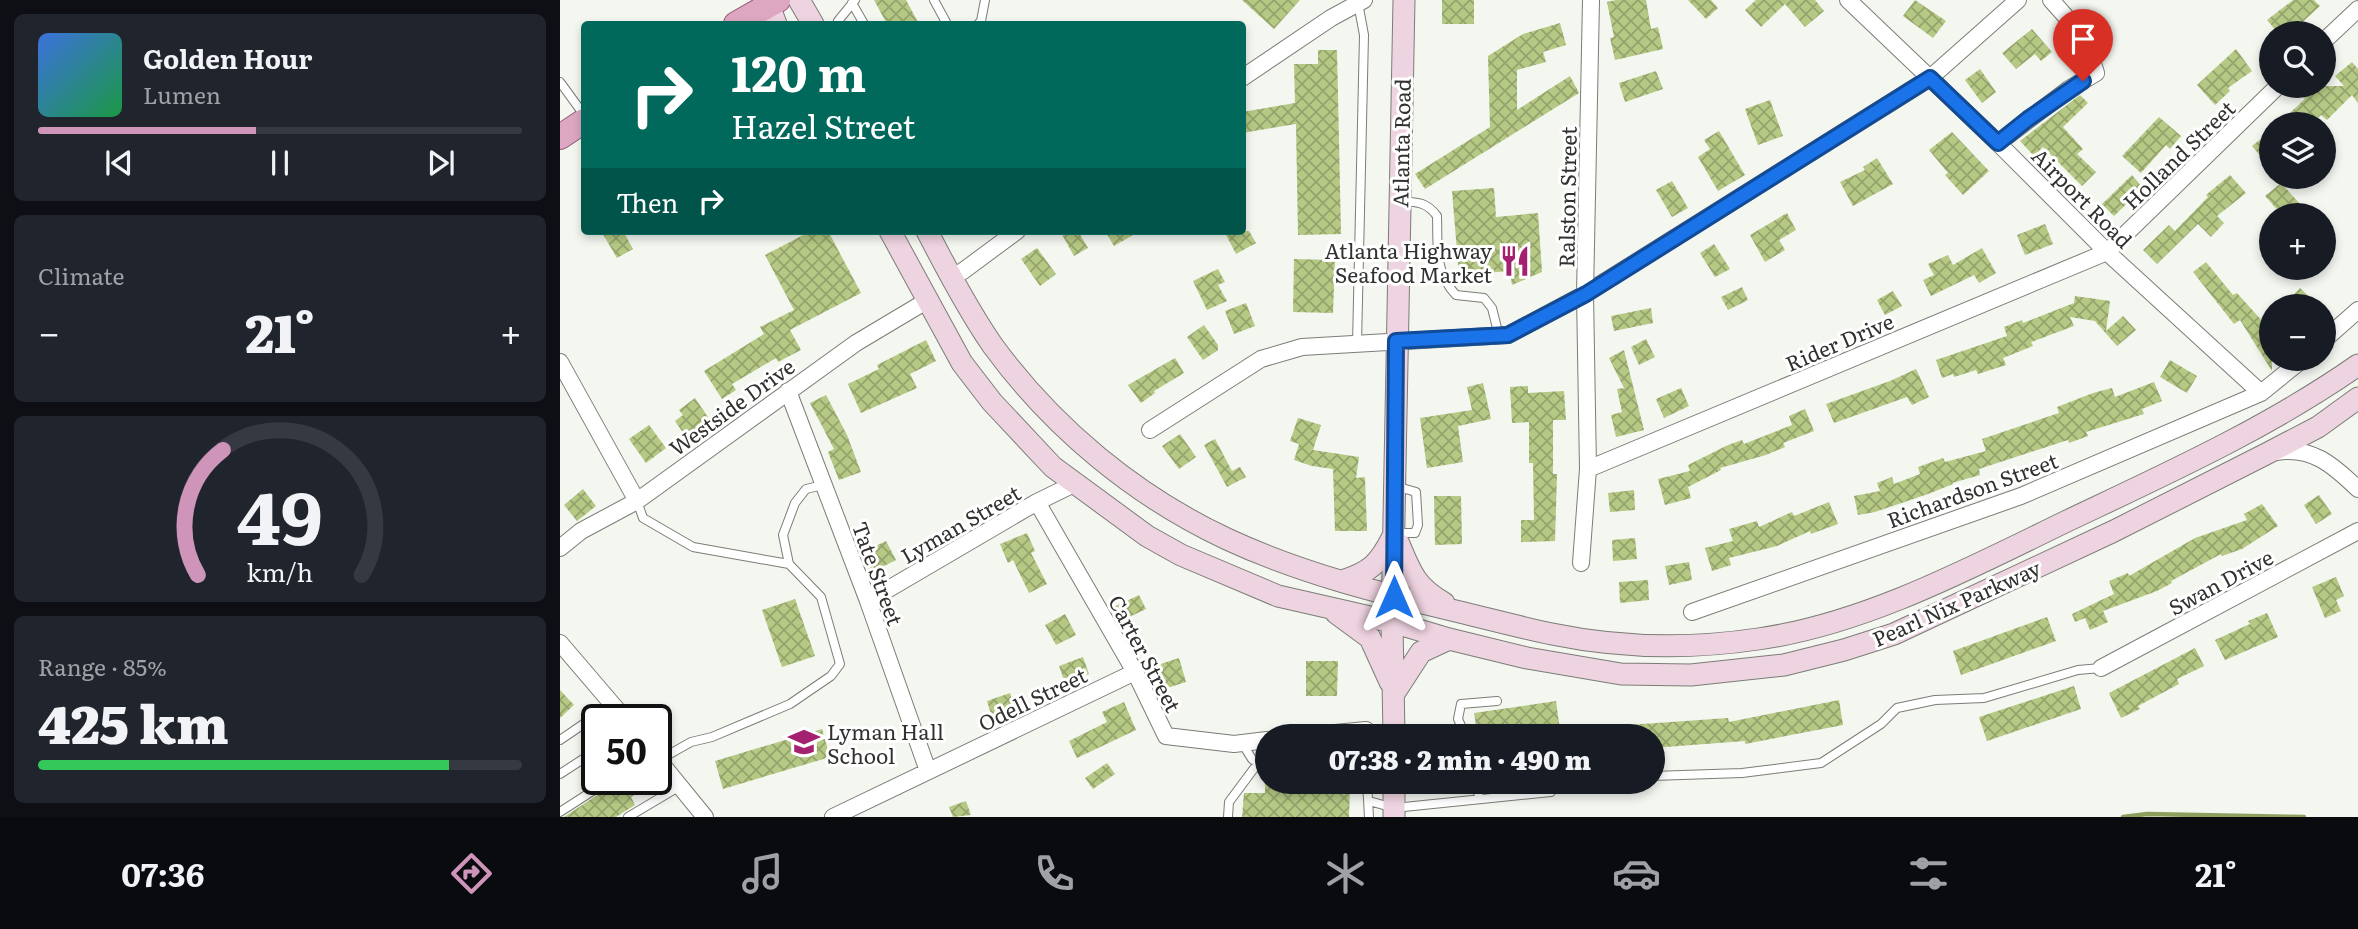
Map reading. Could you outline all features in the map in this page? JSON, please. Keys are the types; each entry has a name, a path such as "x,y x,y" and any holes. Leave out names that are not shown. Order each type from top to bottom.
{"main road":[{"path":"799,0 811,21"},
{"name":"Atlanta Road","path":"1394,724 1392,622 1404,0"},
{"path":"743,21 772,8"},
{"path":"560,137 581,123"},
{"name":"Pearl Nix Parkway","path":"892,235 962,363 992,402 1053,467 1147,536 1181,555 1278,596 1392,622 1539,661 1621,674 1691,676 1784,664 1844,650 1894,634 2113,531 2266,454 2318,427 2358,398"},
{"name":"Pearl Nix Parkway","path":"929,235 991,342 1019,379 1068,431 1096,456 1166,506 1226,539 1342,582 1394,597 1554,634 1651,646 1706,645 1761,639 1814,628 1865,612 2121,495 2263,424 2358,365"},
{"path":"1342,582 1380,561 1394,533"},
{"path":"1394,533 1412,577 1428,594 1461,612"},
{"path":"1328,608 1370,638 1395,692"},
{"path":"1395,692 1421,652 1448,639"},
{"path":"1394,794 1394,812"}],"street":[{"name":"Ralston Street","path":"1581,563 1588,469 1586,294 1591,0"},
{"name":"Airport Road","path":"1848,0 2107,251 2260,393"},
{"path":"1150,430 1261,359 1302,346 1508,335 1586,294 1930,78 2018,0"},
{"path":"1998,143 2096,73 2085,38 2051,0"},
{"path":"1246,75 1361,1"},
{"path":"2336,30 2358,9"},
{"name":"Holland Street","path":"2107,251 2266,98"},
{"path":"951,277 1012,235"},
{"name":"Rider Drive","path":"1588,469 2107,251"},
{"name":"Westside Drive","path":"560,548 581,531 636,501 856,343 928,300"},
{"path":"2336,329 2358,310"},
{"path":"561,368 636,501"},
{"name":"Richardson Street","path":"1692,612 2021,496 2260,393 2288,371"},
{"name":"Tate Street","path":"788,391 868,601 928,771"},
{"path":"2318,427 2319,457"},
{"path":"2266,454 2294,449 2319,457 2358,489"},
{"name":"Lyman Street","path":"868,601 1037,502 1074,484"},
{"name":"Carter Street","path":"1037,502 1135,672 1166,736 1242,743 1255,741"},
{"name":"Swan Drive","path":"2101,668 2358,531"},
{"path":"560,643 612,704"},
{"name":"Odell Street","path":"833,817 1135,672"},
{"path":"672,776 705,817"}],"lane":[{"path":"934,0 945,21"},
{"path":"981,21 985,0"},
{"path":"1357,344 1364,35 1361,1"},
{"path":"838,21 854,2 863,21"},
{"path":"560,82 581,110"},
{"path":"1399,201 1426,204 1432,209 1437,216 1439,271 1446,285 1456,295 1484,298 1492,307 1499,335"},
{"path":"672,751 790,704 831,676 840,664 821,597 789,564 783,535 794,503 806,489 823,485"},
{"path":"636,501 643,518 693,547 789,564"},
{"path":"1665,776 1742,773 1821,763 1881,724 1897,708 1935,700 1984,698 2078,670 2101,668"},
{"path":"1460,724 1458,719 1461,705 1497,701"},
{"path":"560,740 581,726"},
{"path":"1242,743 1255,762"},
{"path":"560,774 581,761"},
{"path":"1228,817 1229,802 1255,768"},
{"path":"628,817 680,786"},
{"path":"1368,794 1369,817"},
{"path":"1478,794 1479,799"},
{"path":"1369,801 1394,812 1531,794"},
{"path":"561,811 586,795"}],"building":[{"path":"874,0 906,0 917,21 885,21"},
{"path":"1242,0 1300,0 1274,29"},
{"path":"1442,0 1474,0 1474,24 1442,24"},
{"path":"1646,0 1651,29 1658,27 1663,49 1615,60 1610,38 1614,37 1607,2"},
{"path":"1688,0 1711,0 1718,8 1706,19"},
{"path":"1756,0 1815,0 1824,11 1805,27 1785,4 1761,27 1745,10"},
{"path":"1915,0 1946,21 1933,38 1903,16"},
{"path":"2293,0 2314,0 2320,6 2304,21 2267,20"},
{"path":"1560,23 1566,45 1543,52 1546,62 1517,70 1517,110 1570,76 1579,93 1425,189 1415,174 1490,127 1488,56 1523,34"},
{"path":"2032,29 2052,52 2041,61 2035,54 2016,69 2002,53"},
{"path":"2236,49 2252,71 2228,88 2230,91 2215,105 2197,85"},
{"path":"1318,50 1337,50 1341,234 1298,235 1296,124 1246,132 1246,111 1295,103 1294,64 1318,64"},
{"path":"2352,62 2358,69 2358,103 2352,95 2335,112 2291,112 2304,98 2336,98 2336,86 2344,86 2336,75"},
{"path":"1980,69 1996,92 1982,103 1965,80"},
{"path":"1656,71 1663,89 1625,102 1619,83"},
{"path":"2080,95 2088,103 2063,127 2083,149 2077,154 2096,172 2082,186 2043,147 2034,156 2020,141"},
{"path":"1770,100 1783,136 1758,145 1745,109"},
{"path":"2159,117 2181,136 2170,149 2166,145 2141,173 2122,156"},
{"path":"1719,131 1745,175 1718,191 1698,157 1710,149 1704,140"},
{"path":"1952,132 1989,171 1963,195 1945,175 1948,173 1929,150"},
{"path":"2259,140 2259,154 2252,146"},
{"path":"1877,158 1893,184 1853,206 1840,182 1865,170 1863,167"},
{"path":"2132,175 2143,188 2114,216 2102,204"},
{"path":"2230,175 2246,193 2217,216 2224,223 2211,237 2198,224 2157,264 2143,250 2169,225 2175,231 2208,197 2206,195"},
{"path":"1672,181 1688,208 1672,217 1656,190"},
{"path":"1494,188 1496,217 1538,213 1542,272 1512,285 1510,271 1459,275 1452,191"},
{"path":"2274,189 2286,189 2299,203 2271,203 2265,196"},
{"path":"1787,213 1796,230 1779,240 1785,250 1765,262 1750,235"},
{"path":"2045,224 2053,244 2025,255 2017,235"},
{"path":"1246,231 1249,231 1256,243 1236,254 1226,235 1246,235"},
{"path":"603,235 625,235 633,249 617,258"},
{"path":"803,235 830,235 861,293 790,330 801,350 778,362 776,358 732,384 736,390 722,399 704,371 764,334 760,327 794,310 765,255"},
{"path":"1062,235 1080,235 1088,248 1074,256"},
{"path":"1107,235 1133,235 1114,246"},
{"path":"1714,244 1730,269 1715,277 1700,253"},
{"path":"1037,248 1056,274 1040,286 1021,259"},
{"path":"1982,248 1996,273 1979,283 1974,275 1931,296 1923,280 1934,275 1928,264 1948,255 1953,265"},
{"path":"1294,259 1335,260 1333,313 1293,312"},
{"path":"2206,262 2233,295 2237,293 2259,317 2259,350 2240,320 2234,324 2193,272"},
{"path":"1218,269 1225,282 1218,285 1227,301 1207,310 1193,281"},
{"path":"1742,287 1748,300 1728,310 1721,297"},
{"path":"2300,288 2306,294 2294,294"},
{"path":"1893,291 1902,306 1885,315 1877,300"},
{"path":"2075,296 2110,301 2106,331 2123,316 2136,330 2117,346 2095,321 2070,317 2074,326 2031,342 2033,346 2003,358 2006,365 1978,374 1976,370 1942,378 1936,360 2007,336 2004,327 2022,320 2023,323 2074,303"},
{"path":"1246,303 1255,326 1234,334 1225,311"},
{"path":"1651,308 1653,323 1614,331 1611,316"},
{"path":"1204,325 1218,345 1218,350 1203,360 1187,337"},
{"path":"1646,339 1655,357 1639,365 1631,347"},
{"path":"926,340 936,361 910,374 917,388 861,413 848,384 879,369 877,365"},
{"path":"1624,350 1644,430 1616,437 1611,415 1622,412 1617,389 1624,388 1609,358"},
{"path":"1175,358 1184,373 1154,391 1155,393 1141,403 1128,385"},
{"path":"2170,360 2197,376 2187,393 2160,377"},
{"path":"1916,369 1929,397 1912,405 1907,397 1834,423 1826,404"},
{"path":"2154,382 2162,401 2142,409 2144,414 2086,432 2088,436 2069,443 2068,440 1979,469 1980,475 1928,494 1858,515 1854,496 1880,491 1877,483 1892,477 1894,484 1920,474 1918,467 1943,458 1945,462 1986,451 1982,439 2059,413 2057,407 2093,393 2112,388 2115,397"},
{"path":"1483,383 1491,419 1458,426 1463,462 1427,468 1420,418 1472,410 1467,387"},
{"path":"1528,386 1528,393 1564,391 1566,420 1553,420 1553,474 1557,474 1555,541 1521,542 1521,520 1534,520 1533,463 1529,463 1529,422 1512,423 1510,387"},
{"path":"1681,388 1689,406 1664,418 1656,399"},
{"path":"826,395 847,435 861,472 839,480 828,452 834,449 810,403"},
{"path":"695,398 712,423 688,440 675,421 683,415 679,410"},
{"path":"1805,409 1814,431 1783,443 1785,447 1766,455 1720,468 1721,470 1688,487 1691,498 1665,505 1658,479 1690,471 1688,465 1728,445 1742,440 1744,444 1792,425 1789,416"},
{"path":"1298,418 1321,425 1313,450 1359,457 1356,478 1365,477 1367,531 1335,531 1333,469 1294,460 1299,444 1290,441"},
{"path":"649,425 666,448 646,463 629,439"},
{"path":"1180,434 1196,457 1179,469 1162,446"},
{"path":"1215,439 1232,471 1240,467 1246,477 1227,487 1204,445"},
{"path":"583,489 596,506 577,521 564,505"},
{"path":"1634,490 1635,510 1610,512 1608,493"},
{"path":"2319,495 2332,514 2316,524 2304,505"},
{"path":"1434,496 1461,496 1462,544 1435,545"},
{"path":"1829,502 1838,524 1811,534 1810,531 1777,546 1729,558 1731,565 1712,571 1705,548 1733,541 1729,529 1757,521 1759,527 1792,512 1794,516"},
{"path":"2262,504 2278,526 2242,549 2222,556 2221,554 2157,591 2103,611 2108,622 2090,630 2085,618 2075,622 2072,614 2114,594 2109,581 2128,573 2129,576 2195,538 2247,520 2244,514"},
{"path":"1027,533 1035,551 1031,553 1047,584 1029,593 1013,560 1008,563 1000,544"},
{"path":"1635,538 1637,559 1613,561 1612,540"},
{"path":"886,541 896,560 870,573 861,553"},
{"path":"1689,562 1692,580 1669,585 1665,566"},
{"path":"2336,577 2344,596 2336,600 2341,611 2325,618 2312,587"},
{"path":"1648,580 1649,600 1620,603 1619,582"},
{"path":"1139,595 1146,609 1121,621 1114,607"},
{"path":"795,599 815,656 782,667 762,610"},
{"path":"2267,613 2278,637 2225,660 2215,640"},
{"path":"1065,614 1076,635 1056,645 1045,625"},
{"path":"2047,617 2056,641 1961,675 1953,651"},
{"path":"2195,648 2204,666 2177,679 2179,684 2121,718 2109,693"},
{"path":"1083,657 1089,674 1065,683 1059,666"},
{"path":"1179,658 1186,682 1161,690 1154,666"},
{"path":"1306,661 1338,661 1337,696 1306,696"},
{"path":"2074,686 2081,709 1987,741 1979,717"},
{"path":"560,690 574,705 560,718"},
{"path":"1010,693 1015,709 992,717 987,701"},
{"path":"1839,700 1843,725 1745,744 1745,741 1665,747 1665,724 1642,724 1728,718 1729,722"},
{"path":"1556,701 1559,724 1476,724 1474,713"},
{"path":"1124,702 1136,730 1077,758 1069,741 1107,722 1102,712"},
{"path":"822,729 830,757 723,789 715,761"},
{"path":"1107,763 1115,774 1093,789 1085,778"},
{"path":"1244,793 1350,794 1349,817 1242,817"},
{"path":"597,795 634,795 631,797 635,805 616,817 564,817"},
{"path":"966,801 971,815 953,817 949,807"}],"waterway":[{"path":"2123,817 2147,814 2304,817"}],"place":[{"name":"Atlanta Highway Seafood Market","path":"1515,261"},
{"name":"Lyman Hall School","path":"804,742"}],"route":[{"path":"1394,597 1396,341 1508,335 1586,294 1930,78 1998,143 2083,81"}]}
